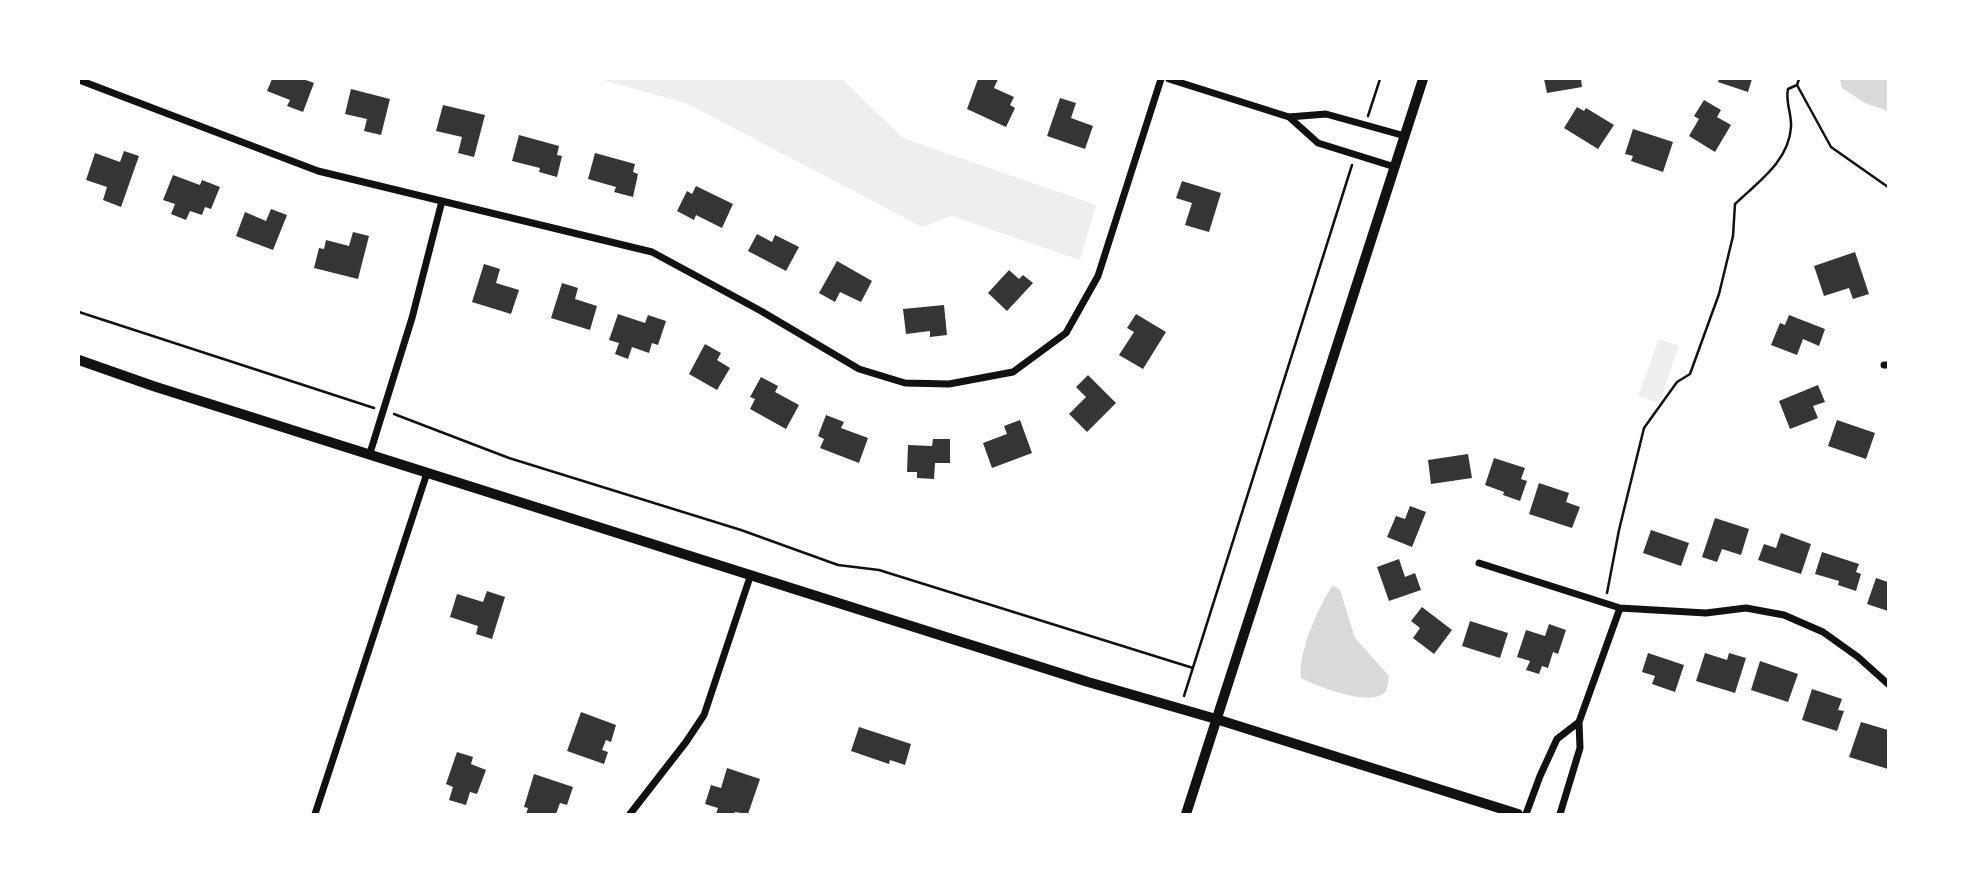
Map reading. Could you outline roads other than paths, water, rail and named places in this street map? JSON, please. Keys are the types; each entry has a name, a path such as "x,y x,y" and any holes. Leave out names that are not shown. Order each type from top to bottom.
{"street":[{"path":"79,80 302,166 652,252 761,311 859,369 905,383 949,384 1013,372 1066,332 1098,275 1161,79"},
{"path":"1169,79 1289,117 1326,114 1405,136"},
{"path":"1186,814 1423,79"},
{"path":"1289,117 1318,142 1395,167"},
{"path":"370,453 412,318 442,201"},
{"path":"79,360 427,473 1518,814"},
{"path":"315,814 427,473"},
{"path":"1479,563 1620,608 1706,613 1746,608 1784,615 1823,632 1858,657 1888,684"},
{"path":"630,814 704,715 751,574"},
{"path":"1560,814 1580,748 1579,722 1620,608"},
{"path":"1526,814 1557,738 1579,722"}]}
